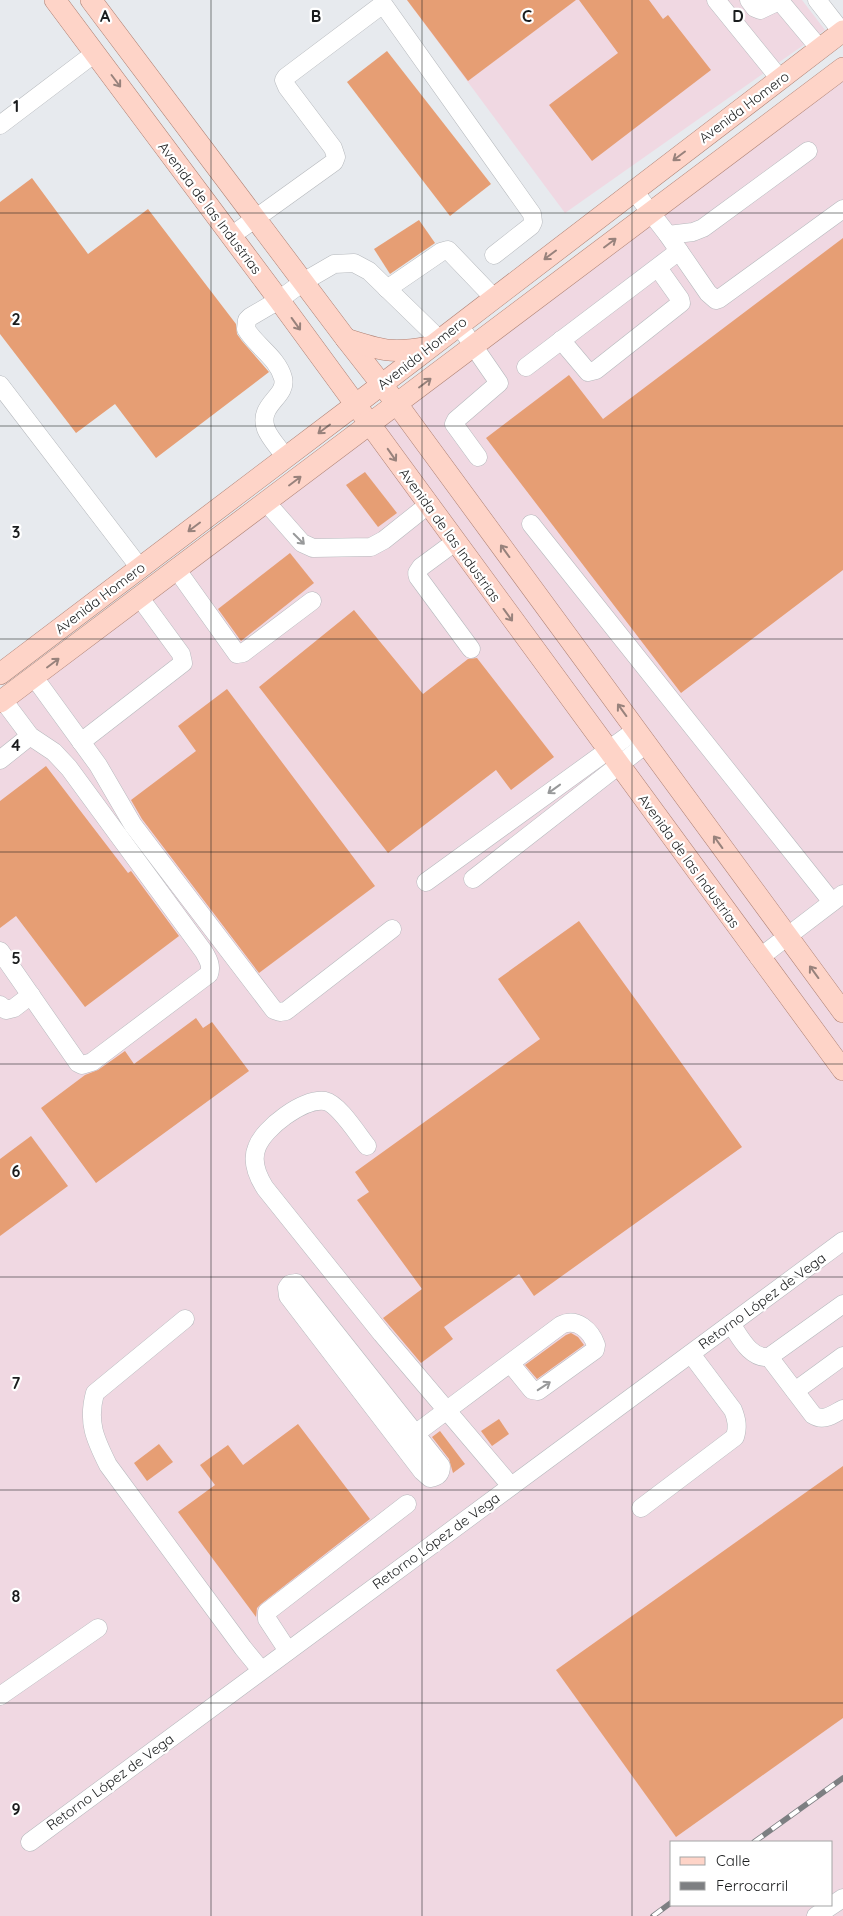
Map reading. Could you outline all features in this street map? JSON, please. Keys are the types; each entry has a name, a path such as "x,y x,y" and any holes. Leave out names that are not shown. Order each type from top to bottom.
{"main road":[{"name":"Avenida de las Industrias","path":"55,0 279,300 843,1070"},
{"path":"90,0 397,404 843,1012"},
{"name":"Avenida Homero","path":"0,674 286,458 842,32"},
{"name":"Avenida Homero","path":"2,701 843,68"},
{"path":"346,339 380,350 407,351 435,343"}],"street":[{"path":"716,0 780,79"},
{"path":"749,0 755,8 760,10 779,0 820,49"},
{"path":"818,0 842,32"},
{"path":"231,236 256,220 334,162 336,157 333,148 284,82 286,76 382,2 532,214 533,222 531,226 494,255"},
{"path":"0,125 95,53"},
{"path":"668,235 693,232 703,228 808,151"},
{"path":"634,191 714,299 719,299 843,209"},
{"path":"387,289 441,252 448,250 494,298"},
{"path":"526,367 679,251"},
{"path":"286,458 266,430 265,421 267,408 283,388 284,379 279,367 248,332 246,324 250,317 334,264 354,263 369,271 435,343"},
{"path":"561,340 588,372 596,370 680,305 680,299 658,268"},
{"path":"458,325 499,383 456,420 454,424 478,457"},
{"path":"0,385 140,568"},
{"path":"266,502 302,543 313,548 371,547 384,540 428,505"},
{"path":"531,524 838,898 760,958"},
{"path":"455,542 421,566 417,573 418,577 471,649"},
{"path":"177,570 237,654 243,653 312,601"},
{"path":"81,742 183,663 182,654 140,598"},
{"path":"34,677 98,765 133,825 274,1010 286,1011 392,929"},
{"path":"0,951 78,1063 87,1065 194,986 209,974 210,971 208,958 204,952 69,768 54,752 30,736 2,701"},
{"path":"0,760 30,736"},
{"path":"472,879 583,792 613,758 641,737"},
{"path":"426,882 572,776 613,758"},
{"path":"572,776 583,792"},
{"path":"494,832 508,851"},
{"path":"0,1005 6,1010 10,1010 31,995"},
{"path":"367,1146 336,1107 325,1101 310,1103 289,1112 272,1126 256,1147 255,1160 257,1171 265,1188 382,1334 511,1486"},
{"name":"Retorno López de Vega","path":"30,1842 843,1241"},
{"path":"296,1283 415,1434 441,1466 439,1475 430,1478 422,1471 288,1296 287,1288 290,1284 296,1283"},
{"path":"730,1324 753,1354 769,1357 843,1304"},
{"path":"185,1319 95,1393 91,1408 92,1423 97,1442 108,1465 261,1670"},
{"path":"415,1434 446,1410 510,1363 565,1323 571,1322 583,1326 596,1345 595,1350 538,1391 532,1390 510,1363"},
{"path":"641,1508 735,1437 737,1428 733,1410 691,1354"},
{"path":"795,1390 843,1356"},
{"path":"769,1357 817,1418 826,1418 843,1408"},
{"path":"288,1651 267,1619 267,1612 407,1504"},
{"path":"0,1696 98,1628"},
{"path":"816,1916 831,1906"}],"shaded area":[{"path":"407,0 802,0 825,30 565,213"},
{"path":"843,72 843,1916 0,1916 0,711"}],"building":[{"path":"407,0 576,0 468,81"},
{"path":"579,0 649,0 663,19 668,15 711,70 592,161 549,105 618,53"},
{"path":"387,51 491,184 450,216 347,82"},
{"path":"32,178 88,254 148,209 236,324 237,334 242,341 269,372 156,458 115,404 76,433 0,334 0,202"},
{"path":"419,220 435,243 390,274 374,249"},
{"path":"843,238 843,570 681,693 486,438 569,375 603,419"},
{"path":"365,472 397,513 378,527 346,485"},
{"path":"290,553 314,583 241,641 218,609"},
{"path":"354,610 423,694 468,659 477,658 554,757 511,790 496,770 388,853 259,687"},
{"path":"227,689 375,886 259,973 142,819 131,800 196,751 178,726"},
{"path":"46,766 128,873 131,871 179,936 85,1007 16,916 0,928 0,801"},
{"path":"579,921 742,1147 534,1296 519,1274 444,1327 453,1339 421,1363 383,1318 422,1289 357,1200 369,1192 355,1172 540,1039 498,979"},
{"path":"196,1018 203,1028 212,1022 249,1071 96,1183 41,1108 85,1075 98,1070 125,1051 134,1064"},
{"path":"31,1136 68,1186 0,1236 0,1159"},
{"path":"571,1333 578,1337 584,1345 537,1379 525,1365"},
{"path":"499,1419 509,1434 492,1446 481,1431"},
{"path":"298,1424 370,1519 261,1604 257,1608 256,1617 178,1512 215,1485 200,1465 228,1445 243,1465"},
{"path":"440,1431 465,1464 453,1473 449,1459 432,1437"},
{"path":"159,1444 173,1462 147,1481 134,1463"},
{"path":"843,1466 843,1718 676,1837 556,1670"}],"railway":[{"path":"755,1841 843,1778"},
{"path":"653,1916 670,1903"}]}
